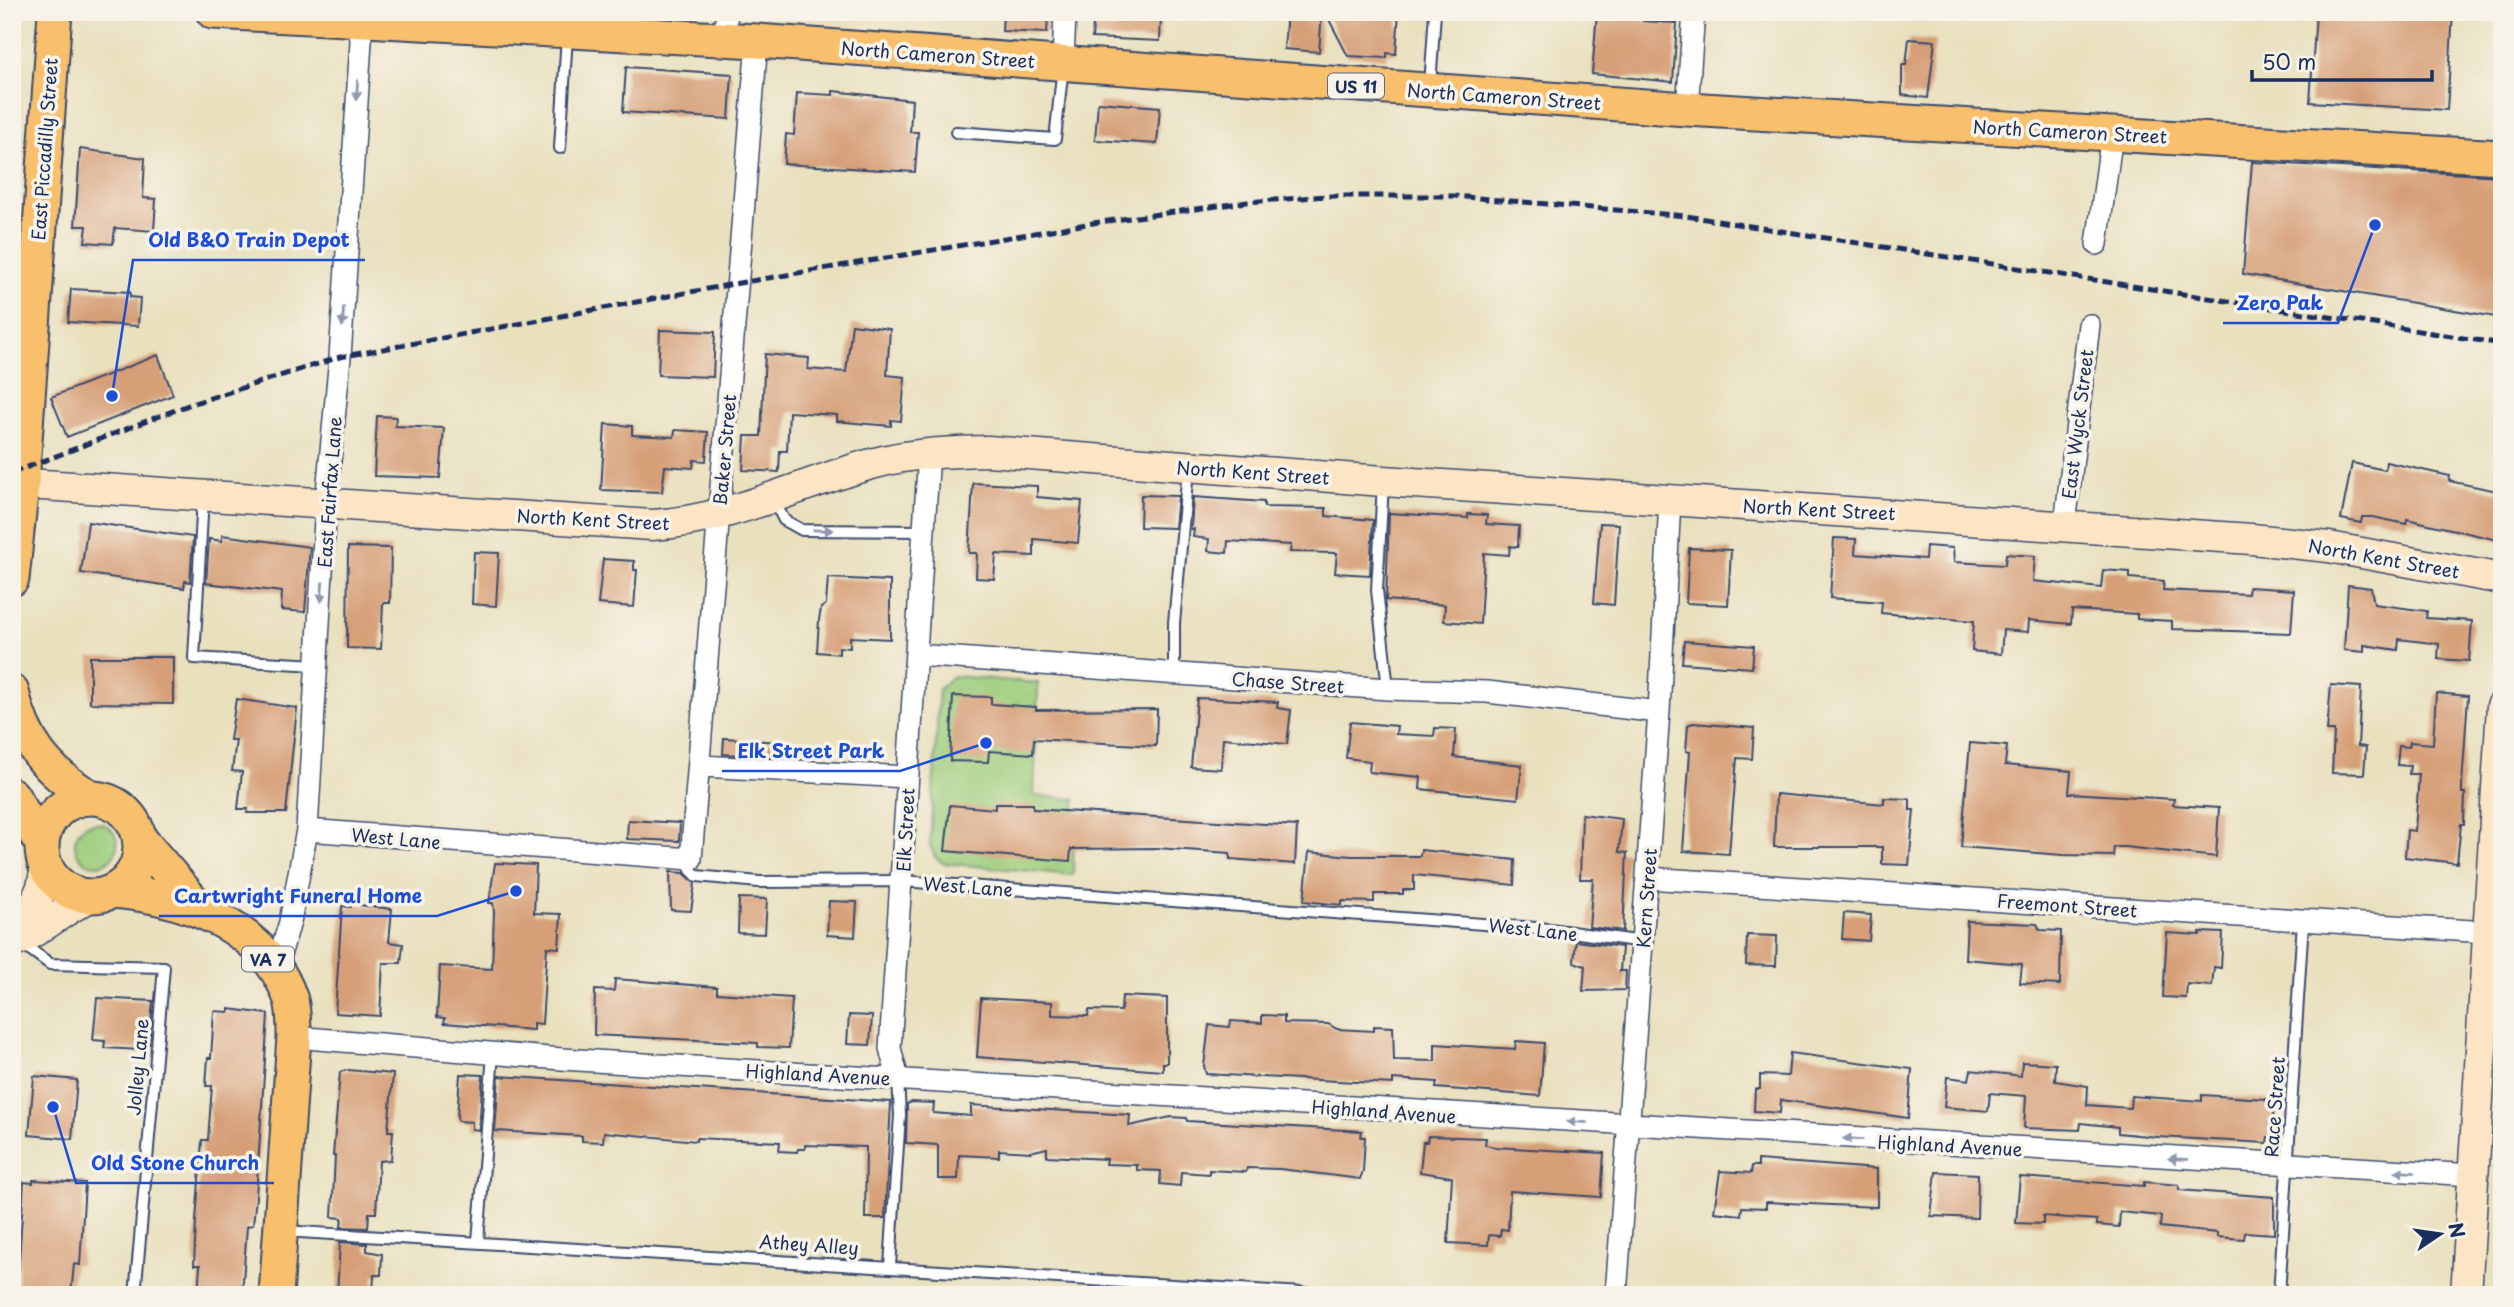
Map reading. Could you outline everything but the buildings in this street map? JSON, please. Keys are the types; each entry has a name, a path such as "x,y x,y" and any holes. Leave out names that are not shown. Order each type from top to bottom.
{"main road":[{"name":"East Piccadilly Street","path":"12,579 17,484 55,12"},
{"name":"North Cameron Street","path":"213,12 359,17 567,32 736,31 1063,63 1430,91 1687,109 2501,156"},
{"name":"VA 7","path":"12,692 26,735 39,757 64,782 90,797 117,804 128,813 140,839 200,909 248,940 276,968 292,1003 295,1037 276,1295"},
{"name":"VA 7","path":"12,795 64,888 101,894 155,896 200,909"},
{"path":"44,856 52,817 76,800 90,797"},
{"path":"101,894 136,869 140,839"}],"street":[{"path":"1063,63 1065,12"},
{"path":"1687,109 1694,12"},
{"name":"East Fairfax Lane","path":"276,968 290,922 307,830 326,503 340,357 360,42 359,17"},
{"name":"Baker Street","path":"691,859 701,766 718,514 736,31"},
{"path":"2097,244 2112,134"},
{"name":"East Wyck Street","path":"2065,524 2089,325"},
{"name":"North Kent Street","path":"17,484 652,525 690,523 877,462 929,453 988,451 1383,481 2065,524 2329,547 2502,579"},
{"name":"Elk Street","path":"898,1079 890,1048 929,453"},
{"name":"Kern Street","path":"1616,1295 1660,712 1670,500"},
{"name":"Chase Street","path":"916,655 1388,689 1488,692 1660,712"},
{"path":"2466,1295 2502,706"},
{"path":"701,766 907,777"},
{"name":"West Lane","path":"307,830 691,859"},
{"path":"15,942 42,887 44,856"},
{"name":"Freemont Street","path":"1647,878 2487,932"},
{"path":"15,942 35,934 69,907 101,894"},
{"name":"Highland Avenue","path":"295,1037 493,1054 2473,1175"}],"lane":[{"path":"1430,91 1435,12"},
{"path":"560,148 567,32"},
{"path":"956,132 1055,139 1063,63"},
{"path":"1174,673 1174,622 1188,467"},
{"path":"1383,481 1377,590 1388,689"},
{"path":"204,496 194,658 317,665"},
{"path":"772,497 784,520 802,530 924,531"},
{"name":"West Lane","path":"691,859 691,870 697,876 759,882 902,881 1550,929 1643,942"},
{"name":"Race Street","path":"2279,1295 2303,920"},
{"name":"Jolley Lane","path":"15,942 50,964 164,967 135,1295"},
{"path":"478,1241 493,1054"},
{"path":"890,1266 901,1115 898,1079"},
{"name":"Athey Alley","path":"281,1230 1336,1295"}],"green space":[{"path":"953,676 1038,683 1034,796 1075,799 1073,875 943,863 935,857 930,845 939,689"},
{"path":"96,823 111,829 117,844 111,859 96,865 81,859 75,844 81,829"}],"railway":[{"path":"12,473 191,404 340,357 739,283 1093,223 1247,202 1327,196 1454,196 1686,216 2502,344"}],"place":[{"name":"Zero Pak","path":"2375,225"},
{"name":"Old B&O Train Depot","path":"112,396"},
{"name":"Elk Street Park","path":"986,743"},
{"name":"Cartwright Funeral Home","path":"516,891"},
{"name":"Old Stone Church","path":"53,1107"}]}
